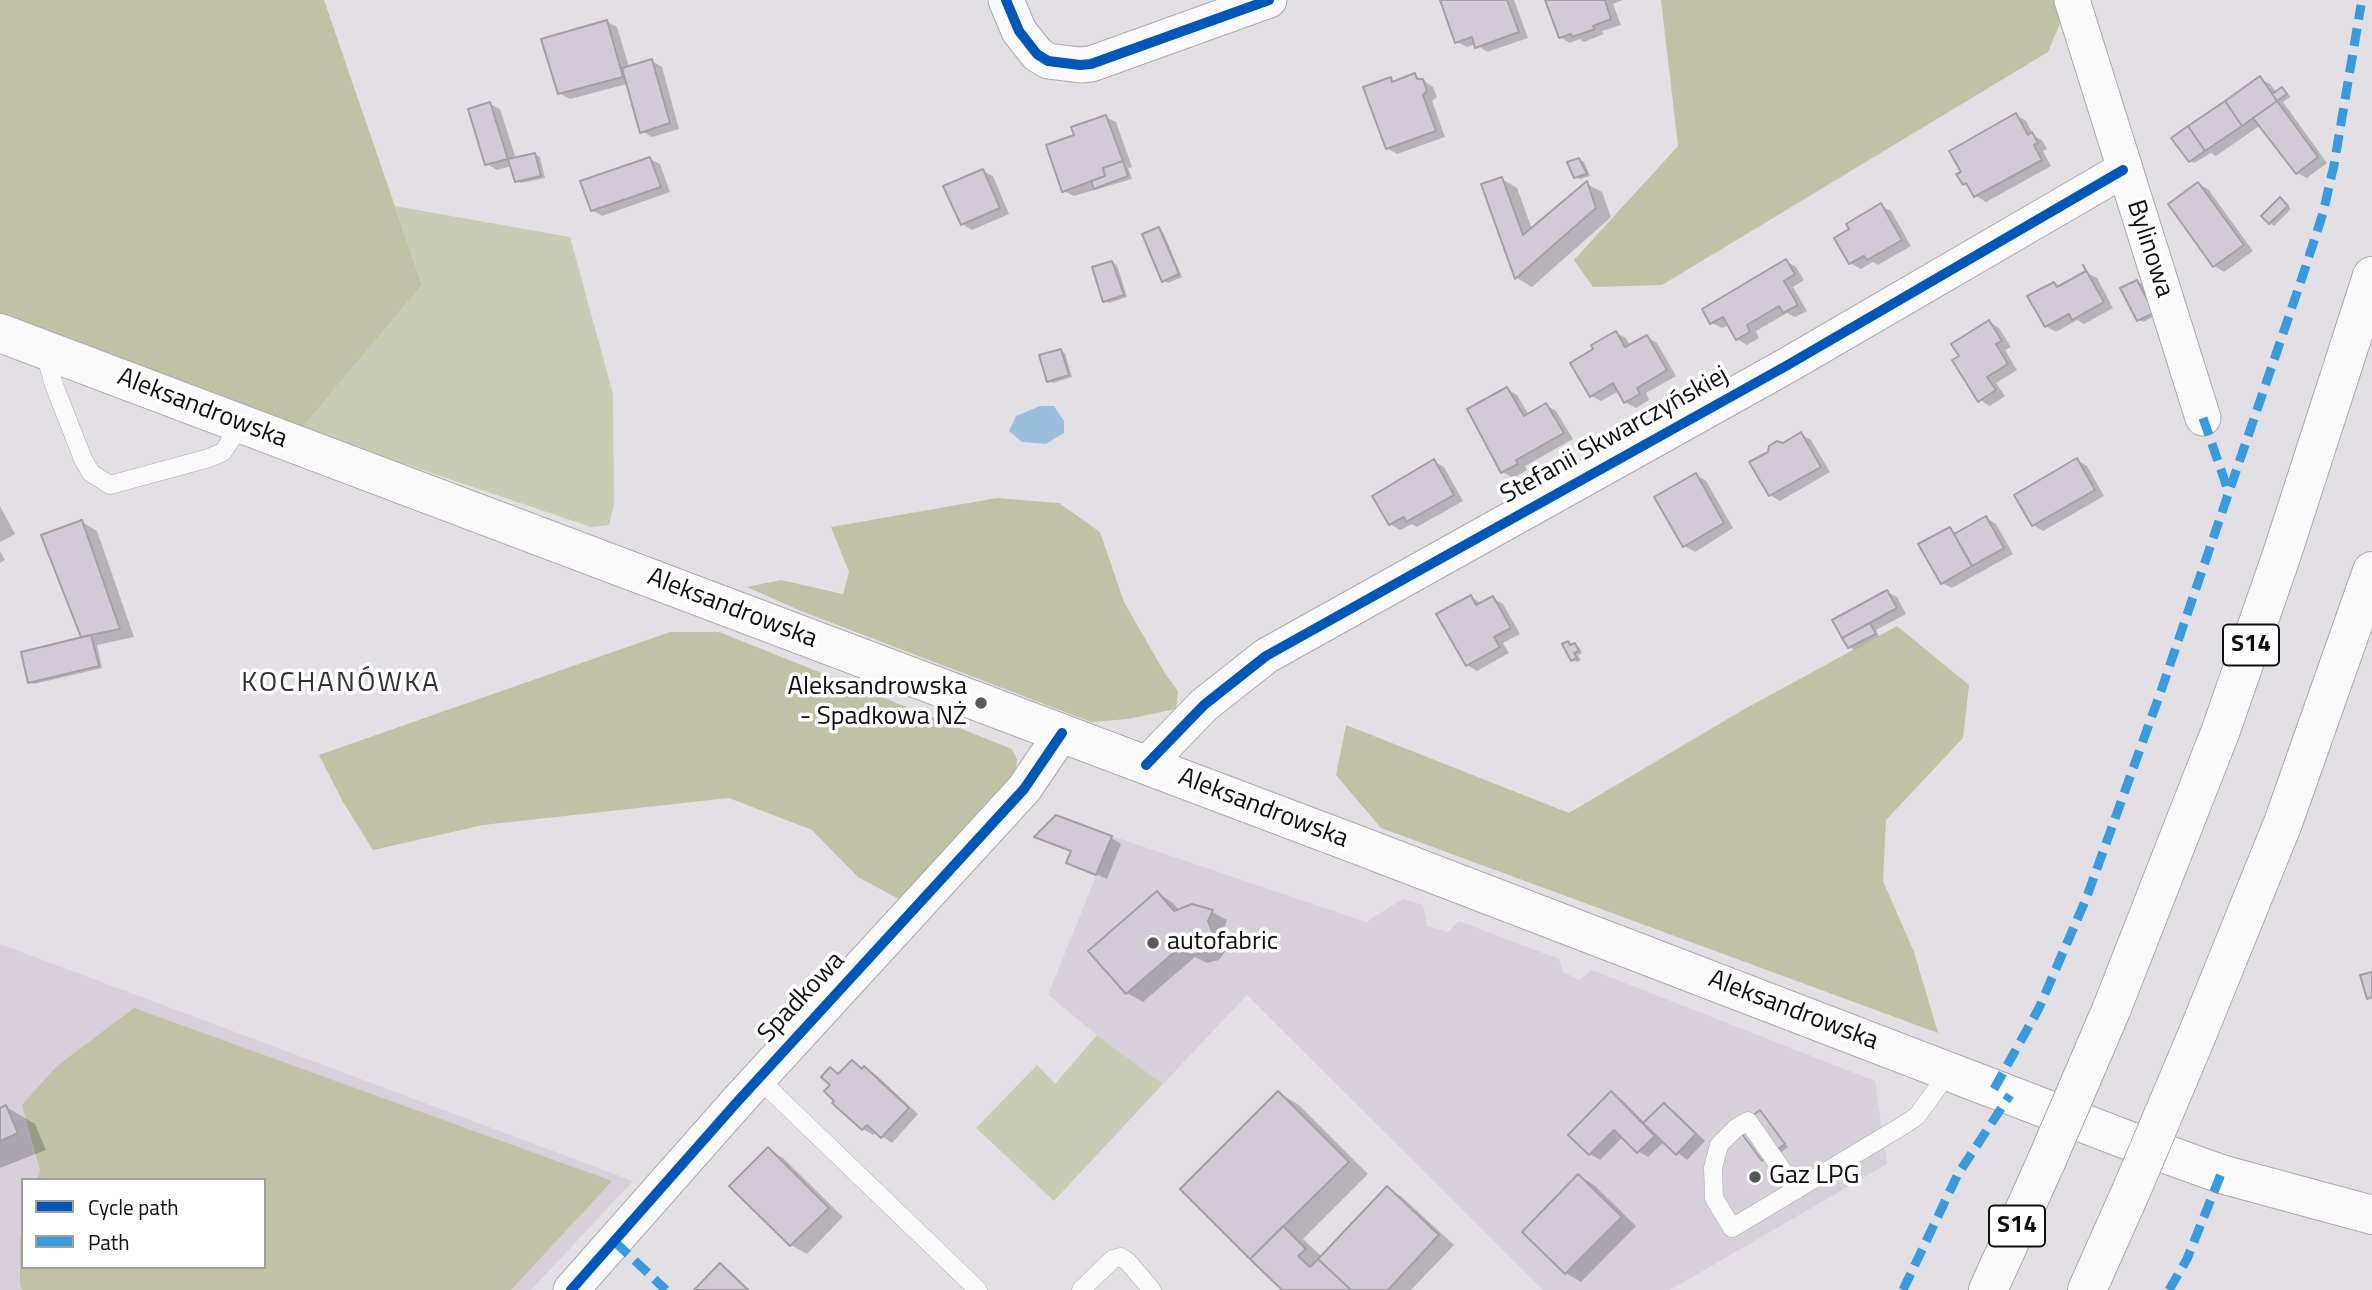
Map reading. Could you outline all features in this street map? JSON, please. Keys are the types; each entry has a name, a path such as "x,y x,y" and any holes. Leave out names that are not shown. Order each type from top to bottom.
{"main road":[{"name":"S14","path":"1988,1290 2112,1007 2221,730 2282,554 2372,276"},
{"name":"Aleksandrowska","path":"0,333 2221,1174 2372,1215"},
{"path":"2087,1290 2133,1189 2283,823 2372,571"}],"street":[{"path":"1006,0 1012,18 1037,54 1048,61 1067,65 1091,64 1269,0"},
{"name":"Bylinowa","path":"2072,0 2123,170 2203,418"},
{"name":"Stefanii Skwarczyńskiej","path":"1146,765 1204,705 1265,656 1786,366 2123,170"},
{"name":"Spadkowa","path":"570,1290 1024,789 1062,733"}],"lane":[{"path":"44,350 54,385 87,466 91,473 110,485 223,452 242,424"},
{"path":"1796,1189 1748,1121 1735,1128 1719,1145 1713,1168 1714,1198 1732,1228 1917,1116 1949,1072"},
{"path":"759,1079 978,1290"},
{"path":"1081,1290 1113,1259 1121,1257 1152,1290"}],"shaded area":[{"path":"1112,836 1366,922 1403,899 1423,905 1427,926 1448,932 1459,921 1559,959 1563,972 1579,980 1592,970 1875,1081 1887,1164 1670,1290 1543,1290 1247,995 1163,1084 1048,995"},
{"path":"0,944 633,1181 531,1290 0,1290"}],"green space":[{"path":"0,0 324,0 422,285 301,429 0,316"},
{"path":"1661,0 2055,0 2060,23 2048,52 1662,285 1593,287 1574,260 1678,146"},
{"path":"395,206 570,237 613,394 614,505 609,525 591,527 301,429 422,285"},
{"path":"997,498 1059,503 1100,532 1124,602 1178,691 1176,709 1128,719 1091,722 801,611 747,587 781,580 843,594 849,572 831,527"},
{"path":"1897,626 1969,685 1963,738 1886,820 1883,881 1914,952 1938,1033 1381,828 1336,775 1346,725 1569,813 1741,711"},
{"path":"670,632 719,632 1012,749 1017,759 1015,782 908,904 858,877 812,830 729,798 483,825 373,850 343,802 319,755"},
{"path":"134,1008 612,1181 511,1290 22,1290 20,1285 21,1236 21,1269 266,1269 266,1178 38,1178 40,1170 22,1105 57,1066"},
{"path":"1097,1035 1163,1084 1054,1201 976,1128 1037,1065 1055,1084"}],"water":[{"path":"1040,406 1054,406 1064,421 1064,433 1046,444 1022,442 1009,431 1016,416"}],"building":[{"path":"1440,0 1507,0 1519,32 1475,48 1472,37 1455,43"},
{"path":"1545,0 1605,0 1611,19 1593,26 1595,29 1572,37 1571,34 1559,38"},
{"path":"607,20 623,77 558,94 541,39"},
{"path":"652,59 670,123 640,133 622,68"},
{"path":"1415,73 1417,79 1423,79 1427,91 1423,95 1436,131 1386,149 1363,87 1391,77 1392,82"},
{"path":"2260,76 2277,101 2242,126 2225,101"},
{"path":"2282,87 2287,94 2277,101 2272,94"},
{"path":"2225,101 2242,126 2205,151 2188,126"},
{"path":"2277,101 2318,157 2296,174 2253,118"},
{"path":"490,102 508,159 485,165 468,109"},
{"path":"2016,113 2028,135 2032,132 2038,143 2034,145 2042,160 1974,197 1966,183 1963,185 1956,174 1961,172 1949,151"},
{"path":"1106,115 1123,161 1103,168 1105,176 1062,192 1046,145 1074,135 1071,127"},
{"path":"2188,126 2205,151 2189,162 2171,138"},
{"path":"535,153 541,176 515,182 508,159"},
{"path":"650,157 661,187 591,211 580,181"},
{"path":"1579,158 1587,174 1574,178 1567,162"},
{"path":"1123,161 1128,176 1094,189 1091,181 1105,176 1103,168"},
{"path":"983,169 1000,208 961,225 943,186"},
{"path":"1502,177 1523,235 1587,181 1596,208 1515,279 1481,184"},
{"path":"2198,182 2244,245 2213,267 2168,204"},
{"path":"2280,197 2288,206 2269,224 2261,216"},
{"path":"1881,203 1902,240 1867,260 1864,256 1849,264 1834,238 1849,229 1846,224"},
{"path":"1159,227 1179,274 1162,282 1142,234"},
{"path":"1786,259 1795,274 1784,281 1798,305 1783,313 1779,306 1747,325 1750,332 1736,340 1723,317 1710,324 1702,309"},
{"path":"1112,261 1124,295 1103,302 1092,267"},
{"path":"2083,265 2104,302 2072,320 2069,314 2045,327 2027,296 2054,282 2057,287 2086,271"},
{"path":"2137,280 2154,313 2137,321 2120,288"},
{"path":"1989,320 2002,341 1996,344 2008,364 1987,377 1996,390 1978,402 1952,360 1959,356 1951,344"},
{"path":"1616,331 1625,347 1647,335 1667,370 1637,388 1640,394 1624,403 1613,383 1590,397 1570,363 1593,349 1591,345"},
{"path":"1061,349 1069,375 1047,382 1039,355"},
{"path":"1507,387 1524,416 1546,403 1564,433 1516,460 1518,464 1501,473 1467,409"},
{"path":"1801,432 1821,467 1769,496 1749,462 1768,452 1769,446 1777,441 1783,443"},
{"path":"2077,458 2095,490 2032,526 2014,495"},
{"path":"1434,459 1454,495 1406,522 1404,517 1389,525 1372,496"},
{"path":"1696,473 1724,523 1683,547 1654,497"},
{"path":"1986,516 2004,548 1972,566 1954,534"},
{"path":"82,520 120,629 81,637 41,535"},
{"path":"1950,527 1972,566 1941,584 1918,544"},
{"path":"1887,590 1897,608 1842,638 1832,620"},
{"path":"1471,595 1476,605 1493,596 1511,628 1494,637 1500,647 1466,666 1436,614"},
{"path":"1870,623 1876,634 1848,648 1842,638"},
{"path":"91,635 99,666 28,683 21,652"},
{"path":"1568,641 1570,645 1575,643 1579,651 1574,653 1577,658 1571,661 1562,644"},
{"path":"1056,815 1112,836 1096,875 1066,863 1071,851 1034,837"},
{"name":"autofabric","path":"1157,891 1174,911 1192,904 1213,910 1208,921 1213,934 1212,940 1204,951 1197,954 1190,955 1178,949 1126,994 1088,951"},
{"path":"2372,972 2372,997 2367,999 2360,975"},
{"path":"852,1060 862,1069 864,1066 909,1108 881,1138 867,1125 862,1130 832,1103 834,1101 824,1091 830,1085 821,1077 830,1067 838,1074"},
{"path":"1278,1091 1349,1162 1250,1259 1180,1189"},
{"path":"1611,1091 1655,1136 1637,1153 1614,1130 1589,1155 1568,1135"},
{"path":"1664,1103 1696,1134 1676,1155 1643,1123"},
{"path":"6,1105 18,1133 0,1141 0,1108"},
{"path":"1760,1110 1785,1144 1762,1161 1737,1127"},
{"path":"768,1147 829,1208 790,1246 729,1186"},
{"path":"1578,1174 1622,1217 1565,1274 1522,1232"},
{"path":"1387,1186 1439,1235 1388,1290 1351,1290 1318,1259"},
{"path":"1283,1226 1306,1249 1298,1256 1310,1267 1318,1259 1351,1290 1282,1290 1250,1259"},
{"path":"720,1263 748,1290 694,1290"}],"marked path":[{"path":"1994,1089 2039,1008 2086,899 2161,691 2303,275 2323,213 2334,165 2361,5"},
{"path":"2203,418 2229,493"},
{"path":"1903,1290 1958,1174 2010,1095"},
{"path":"2169,1290 2187,1259 2221,1174"},
{"path":"615,1242 666,1290"}],"cycle path":[{"path":"1006,0 1019,31 1037,54 1048,61 1080,65 1091,64 1269,0"},
{"path":"1146,765 1204,705 1266,656 1786,366 2123,170"},
{"path":"571,1290 738,1101 1024,789 1062,733"}],"place":[{"name":"Aleksandrowska - Spadkowa NŻ","path":"981,703"},
{"name":"autofabric","path":"1153,943"},
{"name":"Gaz LPG","path":"1755,1177"}],"district":[{"name":"KOCHANÓWKA","path":"341,684"}]}
